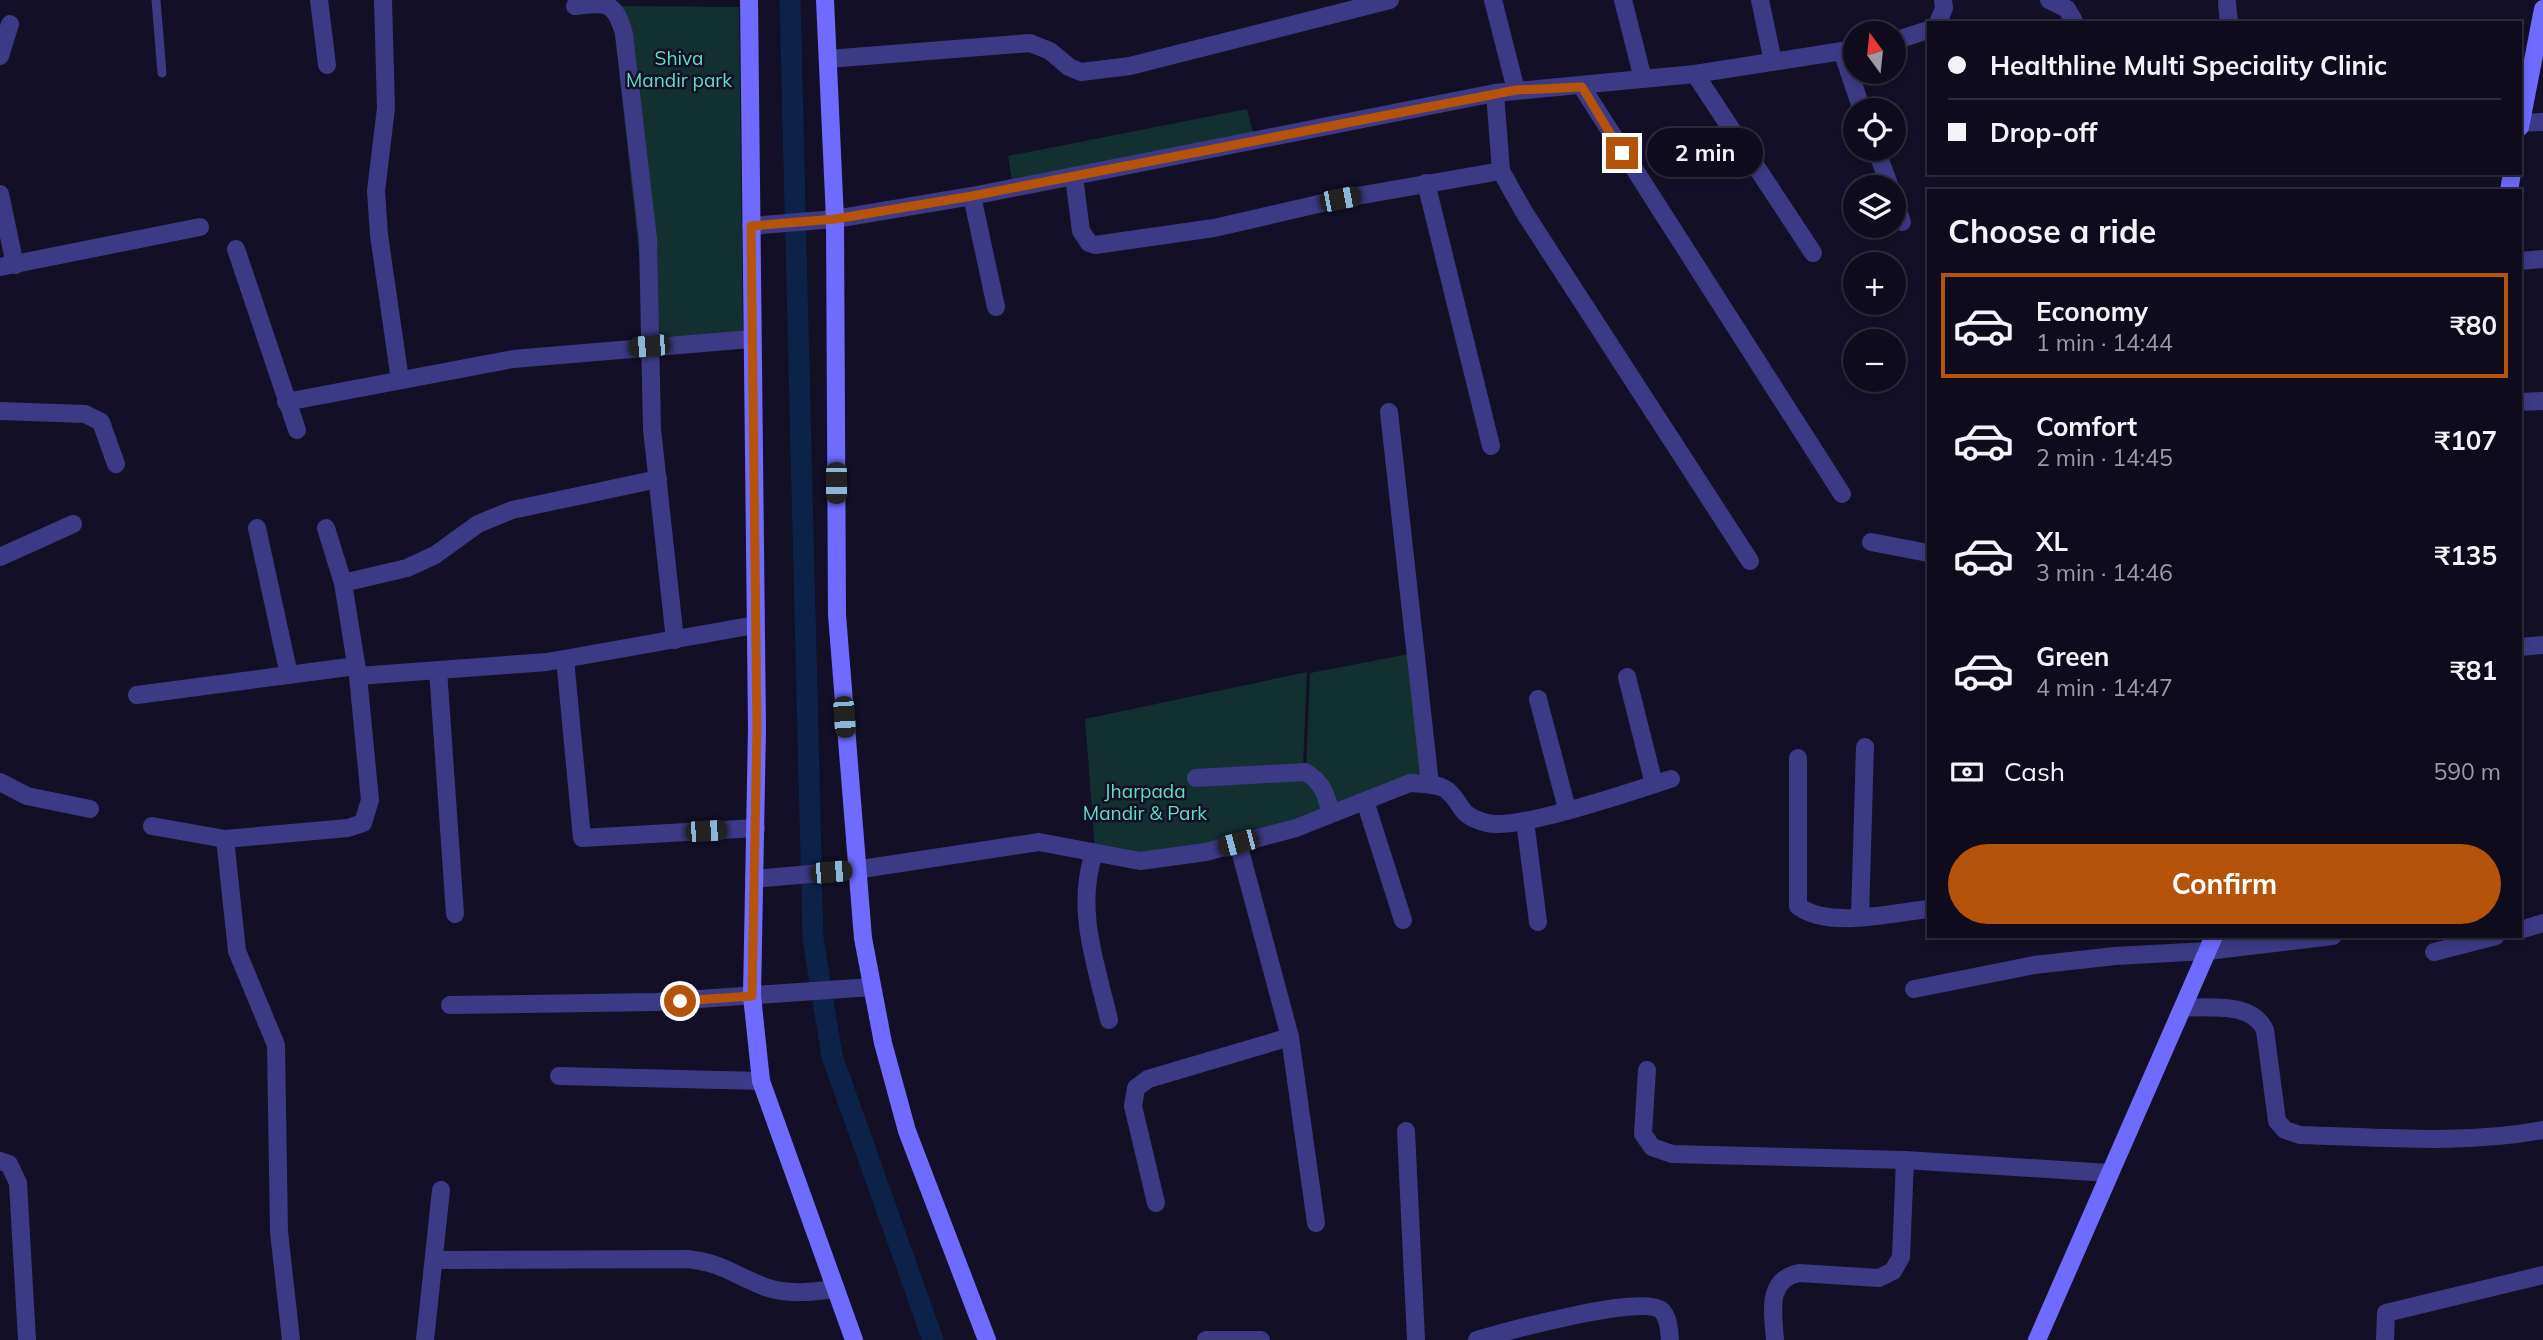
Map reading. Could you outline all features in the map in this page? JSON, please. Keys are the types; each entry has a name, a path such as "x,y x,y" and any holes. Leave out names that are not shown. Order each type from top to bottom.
{"street":[{"path":"319,0 327,65"},
{"path":"383,0 386,94 376,191 379,235 400,380"},
{"path":"748,0 756,828 752,996 761,1081 854,1340"},
{"path":"825,0 834,219 837,615 855,870 883,1043 907,1131 987,1340"},
{"path":"828,59 1030,43 1050,51 1069,68 1081,72 1130,66 1390,0"},
{"path":"1493,0 1516,90"},
{"path":"1623,0 1643,79"},
{"path":"1760,0 1773,62"},
{"path":"1939,21 1944,8 1943,0"},
{"path":"2049,0 2067,9 2074,21"},
{"path":"575,6 599,3 612,6 620,16 624,34 648,239 652,429 675,640"},
{"path":"2227,3 2229,21"},
{"path":"2522,115 2543,9"},
{"path":"0,56 10,24"},
{"path":"1906,37 1927,30"},
{"path":"752,226 834,219 972,196 1495,93 1582,87 1695,74 1843,51"},
{"path":"1695,74 1813,253"},
{"path":"1582,87 1842,494"},
{"path":"1495,93 1502,170 1541,239 1750,561"},
{"path":"2522,125 2543,122"},
{"path":"1074,177 1082,231 1089,243 1096,245 1214,228 1426,183 1502,170"},
{"path":"1426,183 1491,446"},
{"path":"0,194 8,266 200,227"},
{"path":"972,196 996,307"},
{"path":"236,249 297,430"},
{"path":"2522,261 2543,259"},
{"path":"286,402 513,359 751,339"},
{"path":"2522,402 2543,401"},
{"path":"0,411 85,414 102,422 116,464"},
{"path":"1389,412 1430,784"},
{"path":"343,583 407,568 435,555 478,524 512,510 658,479"},
{"path":"0,558 73,524"},
{"path":"257,528 289,675"},
{"path":"152,826 225,839 348,828 363,823 370,800 357,671 343,583 326,528"},
{"path":"1871,542 1927,552"},
{"path":"137,695 289,675 438,670 565,659 755,625"},
{"path":"2522,647 2543,645"},
{"path":"565,659 582,838 756,828"},
{"path":"438,670 455,915"},
{"path":"754,879 855,870 1039,842 1140,861 1206,852 1296,828 1410,783 1430,784 1447,790 1460,810 1491,824 1525,821 1663,782 1627,677"},
{"path":"1538,699 1567,809"},
{"path":"1860,917 1866,747"},
{"path":"1798,758 1798,906 1809,914 1860,917 1927,909"},
{"path":"1196,778 1305,772 1317,779 1331,813"},
{"path":"0,782 27,796 90,809"},
{"path":"1365,801 1403,920"},
{"path":"1525,821 1538,922"},
{"path":"225,839 237,951 276,1045 279,1232 291,1340"},
{"path":"1238,843 1290,1038 1316,1223"},
{"path":"1094,853 1086,878 1085,911 1109,1020"},
{"path":"2522,929 2543,923"},
{"path":"1914,989 2034,965 2211,944 2302,938"},
{"path":"2434,952 2488,938"},
{"path":"2037,1340 2211,944"},
{"path":"450,1005 526,1006 752,996 872,987"},
{"path":"2183,1007 2244,1010 2259,1018 2265,1030 2277,1121 2293,1132 2432,1142 2503,1138 2543,1130"},
{"path":"1156,1203 1133,1106 1136,1088 1148,1079 1290,1038"},
{"path":"1647,1070 1643,1134 1652,1147 1672,1154 1905,1160 2109,1173"},
{"path":"559,1076 761,1081"},
{"path":"1406,1131 1416,1340"},
{"path":"1775,1340 1774,1297 1777,1283 1787,1276 1800,1273 1879,1278 1893,1271 1901,1257 1905,1160"},
{"path":"0,1161 9,1164 18,1183 27,1340"},
{"path":"425,1340 441,1190"},
{"path":"435,1260 688,1259 713,1262 764,1287 785,1292 836,1289"},
{"path":"2385,1340 2386,1314 2543,1275"},
{"path":"1476,1340 1588,1313 1651,1306 1661,1310 1668,1321 1670,1340"},
{"path":"1206,1340 1261,1340"}],"lane":[{"path":"156,0 162,73"}],"green space":[{"name":"Shiva Mandir park","path":"612,6 739,7 743,337 649,346"},
{"path":"1247,109 1254,135 1012,180 1008,156"},
{"path":"1414,653 1428,782 1332,811 1306,769 1310,673"},
{"name":"Jharpada Mandir & Park","path":"1307,672 1303,769 1327,812 1237,840 1140,858 1095,849 1085,719"}],"waterway":[{"path":"790,0 813,939 832,1056 933,1340"}],"route":[{"path":"680,1001 752,996 751,935 757,728 751,226 835,219 972,196 1516,90 1582,87 1622,153"}]}
